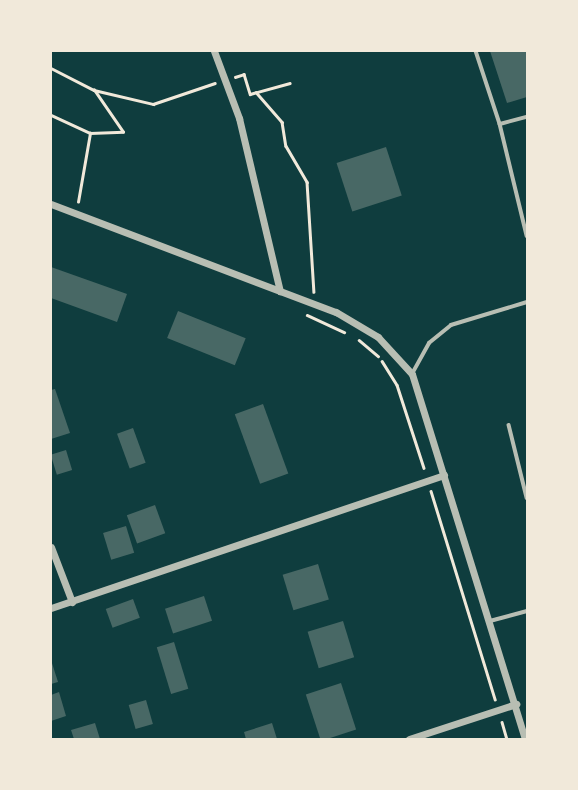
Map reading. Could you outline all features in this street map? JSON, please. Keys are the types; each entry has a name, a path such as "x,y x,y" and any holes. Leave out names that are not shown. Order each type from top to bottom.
{"street":[{"path":"214,51 239,118 280,291"},
{"path":"51,204 336,313 378,337 412,374 525,739"},
{"path":"51,608 444,475"},
{"path":"51,547 72,602"},
{"path":"409,739 499,712 516,704"}],"lane":[{"path":"476,51 500,124 527,236"},
{"path":"500,124 527,117"},
{"path":"412,374 429,343 451,325 527,302"},
{"path":"509,425 527,498"},
{"path":"490,621 527,611"}],"path":[{"path":"51,68 94,90 153,104 244,74 250,94 290,83"},
{"path":"51,115 90,133 123,132 94,90"},
{"path":"256,92 282,122 286,146 307,181 312,264 316,281 314,296"},
{"path":"77,214 79,184 90,133"},
{"path":"306,316 352,335 381,359 397,386 507,739"}],"building":[{"path":"490,51 527,51 527,97 507,103"},
{"path":"386,147 402,196 352,212 337,163"},
{"path":"51,267 127,294 117,322 51,298"},
{"path":"178,311 246,338 235,365 167,338"},
{"path":"55,389 70,433 51,439 51,390"},
{"path":"263,404 288,474 260,484 235,414"},
{"path":"133,428 146,463 130,469 117,434"},
{"path":"66,450 72,470 57,475 51,455"},
{"path":"155,505 165,533 137,543 127,515"},
{"path":"126,526 134,553 111,560 103,533"},
{"path":"318,564 329,599 293,610 283,575"},
{"path":"204,596 212,621 173,633 165,609"},
{"path":"133,599 140,618 113,628 106,609"},
{"path":"343,621 354,657 319,668 308,632"},
{"path":"174,642 188,689 171,694 157,647"},
{"path":"51,660 58,682 51,684"},
{"path":"341,683 356,730 320,739 306,694"},
{"path":"59,692 66,716 51,721 51,695"},
{"path":"146,700 153,724 136,729 129,705"},
{"path":"95,723 100,739 74,739 71,730"},
{"path":"272,723 277,739 246,739 244,732"}]}
